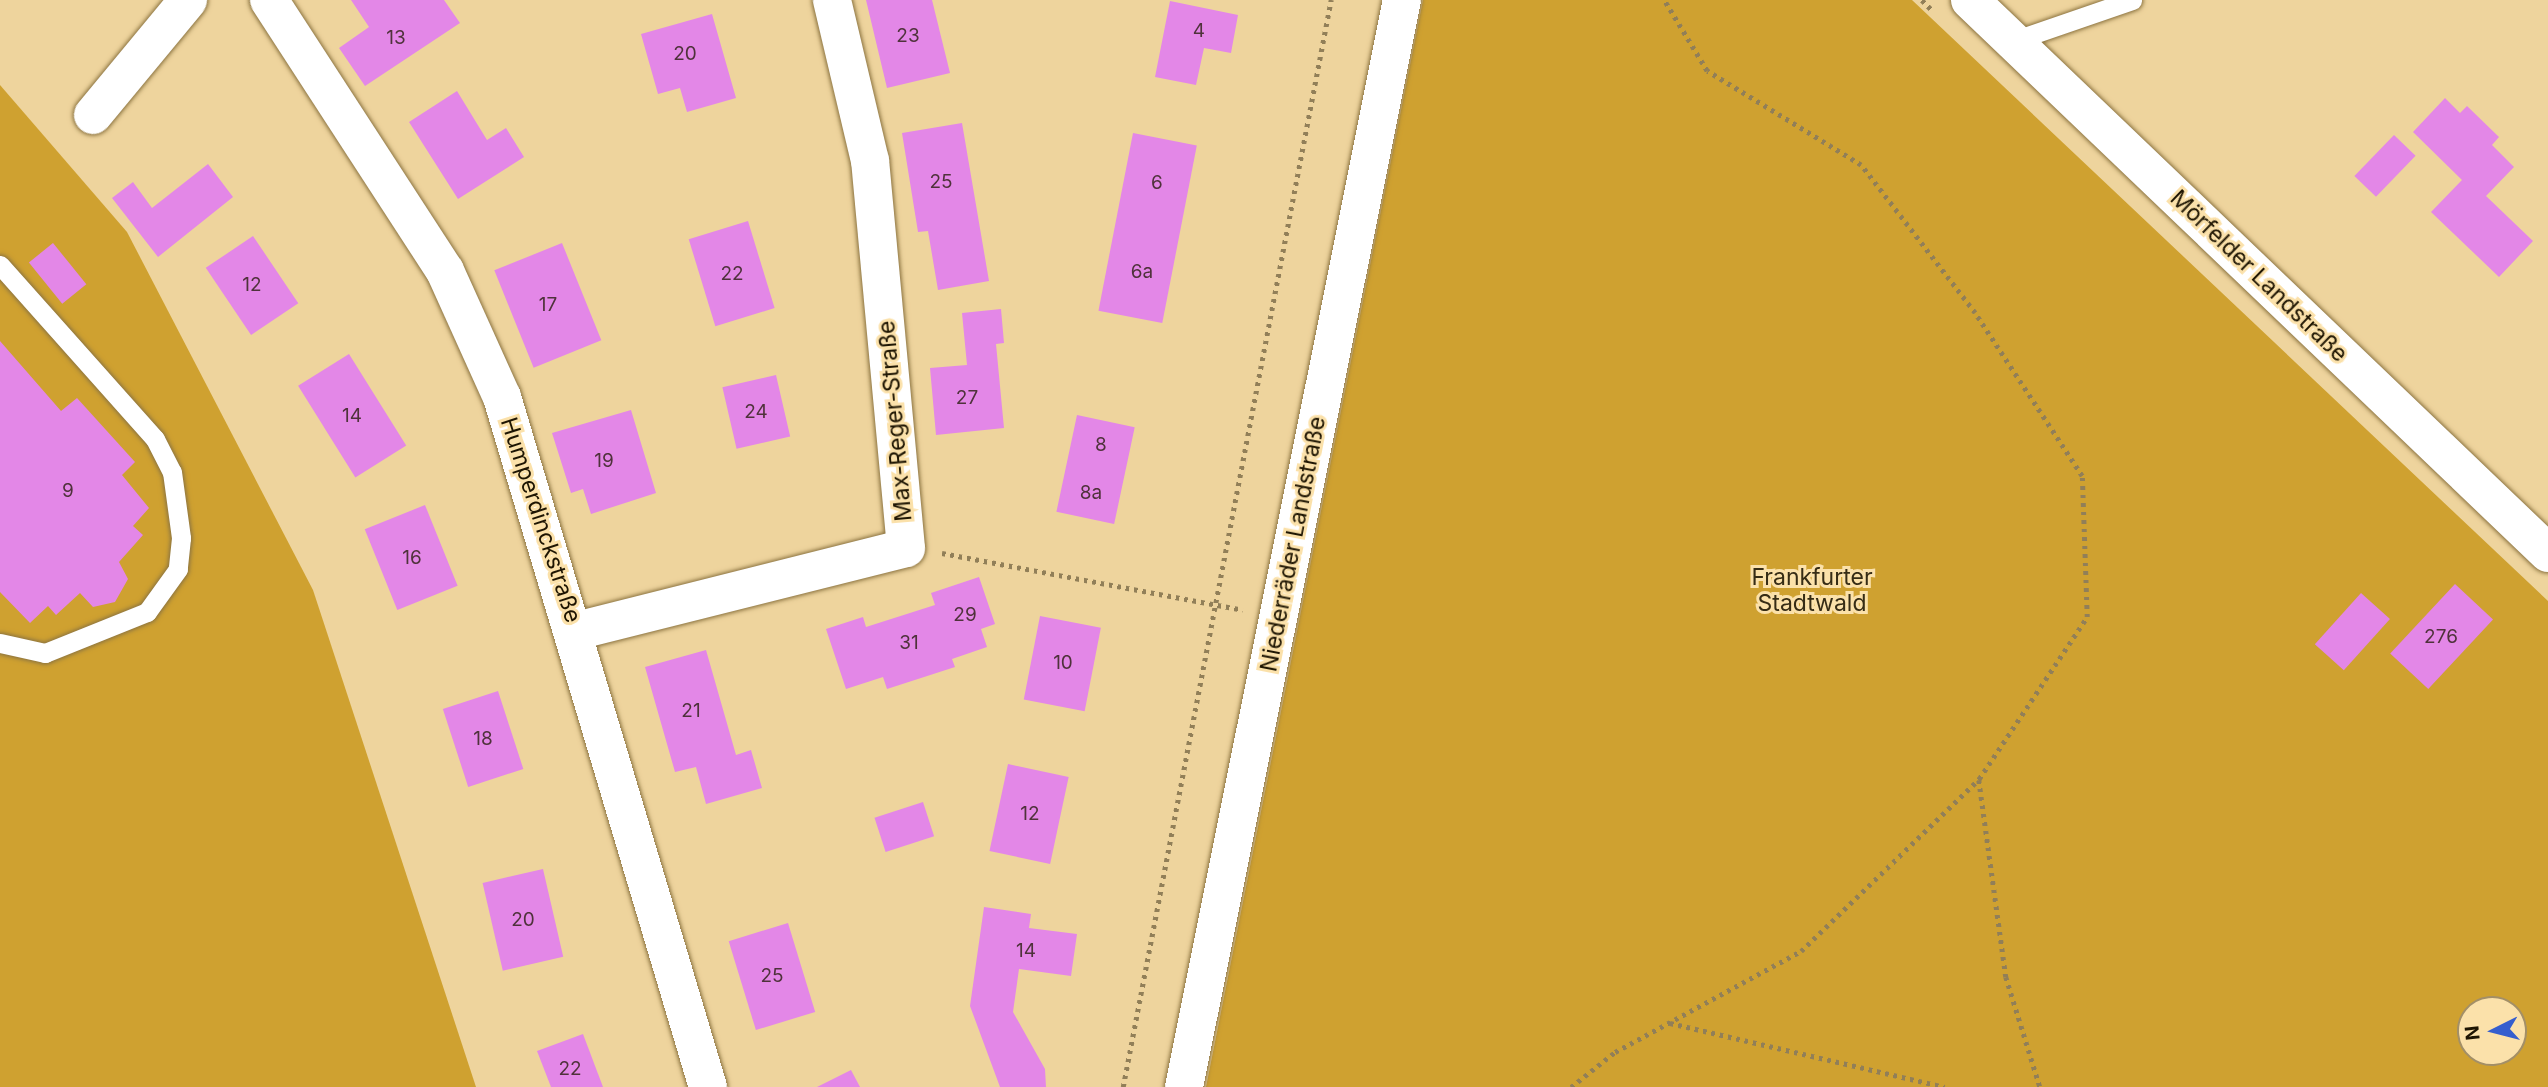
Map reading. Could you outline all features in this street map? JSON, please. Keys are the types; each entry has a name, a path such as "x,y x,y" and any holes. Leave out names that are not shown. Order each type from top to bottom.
{"street":[{"path":"93,116 188,0"},
{"name":"Humperdinckstraße","path":"269,0 445,271 502,397 576,631 708,1087"},
{"name":"Max-Reger-Straße","path":"576,631 906,548 870,161 832,0"},
{"name":"Niederräder Landstraße","path":"1185,1087 1402,0"},
{"name":"Mörfelder Landstraße","path":"1970,0 2548,553"}],"lane":[{"path":"2013,41 2132,0"},
{"path":"0,265 155,439 172,472 181,538 178,569 147,612 45,653 0,643"}],"path":[{"path":"1123,1087 1211,603 1331,0"},
{"path":"1571,1087 1670,1023 1801,951 1979,779 2087,617 2082,476 1975,313 1861,165 1707,71 1664,0"},
{"path":"906,548 1254,612"},
{"path":"1979,779 2007,977 2040,1087"},
{"path":"1670,1023 1945,1087"}],"green space":[{"name":"Frankfurter Stadtwald","path":"1423,0 1912,0 2548,601 2548,1087 1206,1087"},
{"path":"0,85 127,232 313,590 476,1087 0,1087"}],"building":[{"path":"351,0 444,0 460,23 365,86 339,48 369,27"},
{"path":"866,0 932,0 950,73 887,88"},
{"path":"1170,1 1238,15 1231,53 1204,48 1196,85 1155,77"},
{"path":"712,14 736,98 687,112 680,88 658,94 641,34"},
{"path":"457,91 487,140 506,128 524,157 458,199 409,122"},
{"path":"2445,98 2460,113 2467,106 2499,137 2492,145 2514,167 2486,196 2533,241 2499,277 2431,212 2462,180 2413,132"},
{"path":"962,123 989,281 938,290 928,231 918,232 902,133"},
{"path":"1133,133 1197,145 1162,323 1098,311"},
{"path":"2394,135 2416,156 2376,197 2354,176"},
{"path":"208,164 233,197 158,257 112,198 133,182 152,208"},
{"path":"748,221 775,308 715,326 689,239"},
{"path":"253,236 298,303 251,335 206,268"},
{"path":"53,243 86,284 62,304 29,263"},
{"path":"562,243 601,340 534,368 494,270"},
{"path":"1001,309 1004,343 996,344 1004,428 936,435 930,368 967,365 962,313"},
{"path":"0,341 61,411 77,398 135,462 122,475 149,508 133,526 143,535 119,562 128,579 115,602 93,607 80,593 56,615 48,606 30,623 0,592"},
{"path":"349,354 406,446 355,477 298,386"},
{"path":"776,375 790,436 737,449 722,387"},
{"path":"631,410 656,493 591,514 583,489 571,493 552,433"},
{"path":"1077,415 1135,427 1114,524 1056,512"},
{"path":"425,505 458,586 397,610 365,529"},
{"path":"979,577 995,624 981,629 987,647 952,659 955,667 887,689 883,677 846,689 826,629 863,617 866,627 935,605 931,593"},
{"path":"2455,584 2493,619 2428,689 2390,653"},
{"path":"2361,593 2390,619 2344,670 2315,644"},
{"path":"1040,616 1101,628 1085,711 1024,699"},
{"path":"706,650 736,755 751,750 762,788 706,804 696,767 675,772 645,667"},
{"path":"498,691 523,769 468,787 443,709"},
{"path":"1008,764 1069,777 1050,864 989,851"},
{"path":"923,802 934,836 886,852 874,818"},
{"path":"543,869 563,957 503,971 483,883"},
{"path":"984,907 1031,914 1029,928 1077,934 1071,976 1019,969 1013,1012 1045,1069 1046,1087 1000,1087 970,1006"},
{"path":"788,923 815,1012 756,1030 729,941"},
{"path":"583,1034 603,1087 551,1087 537,1051"},
{"path":"851,1070 860,1087 817,1087"}]}
